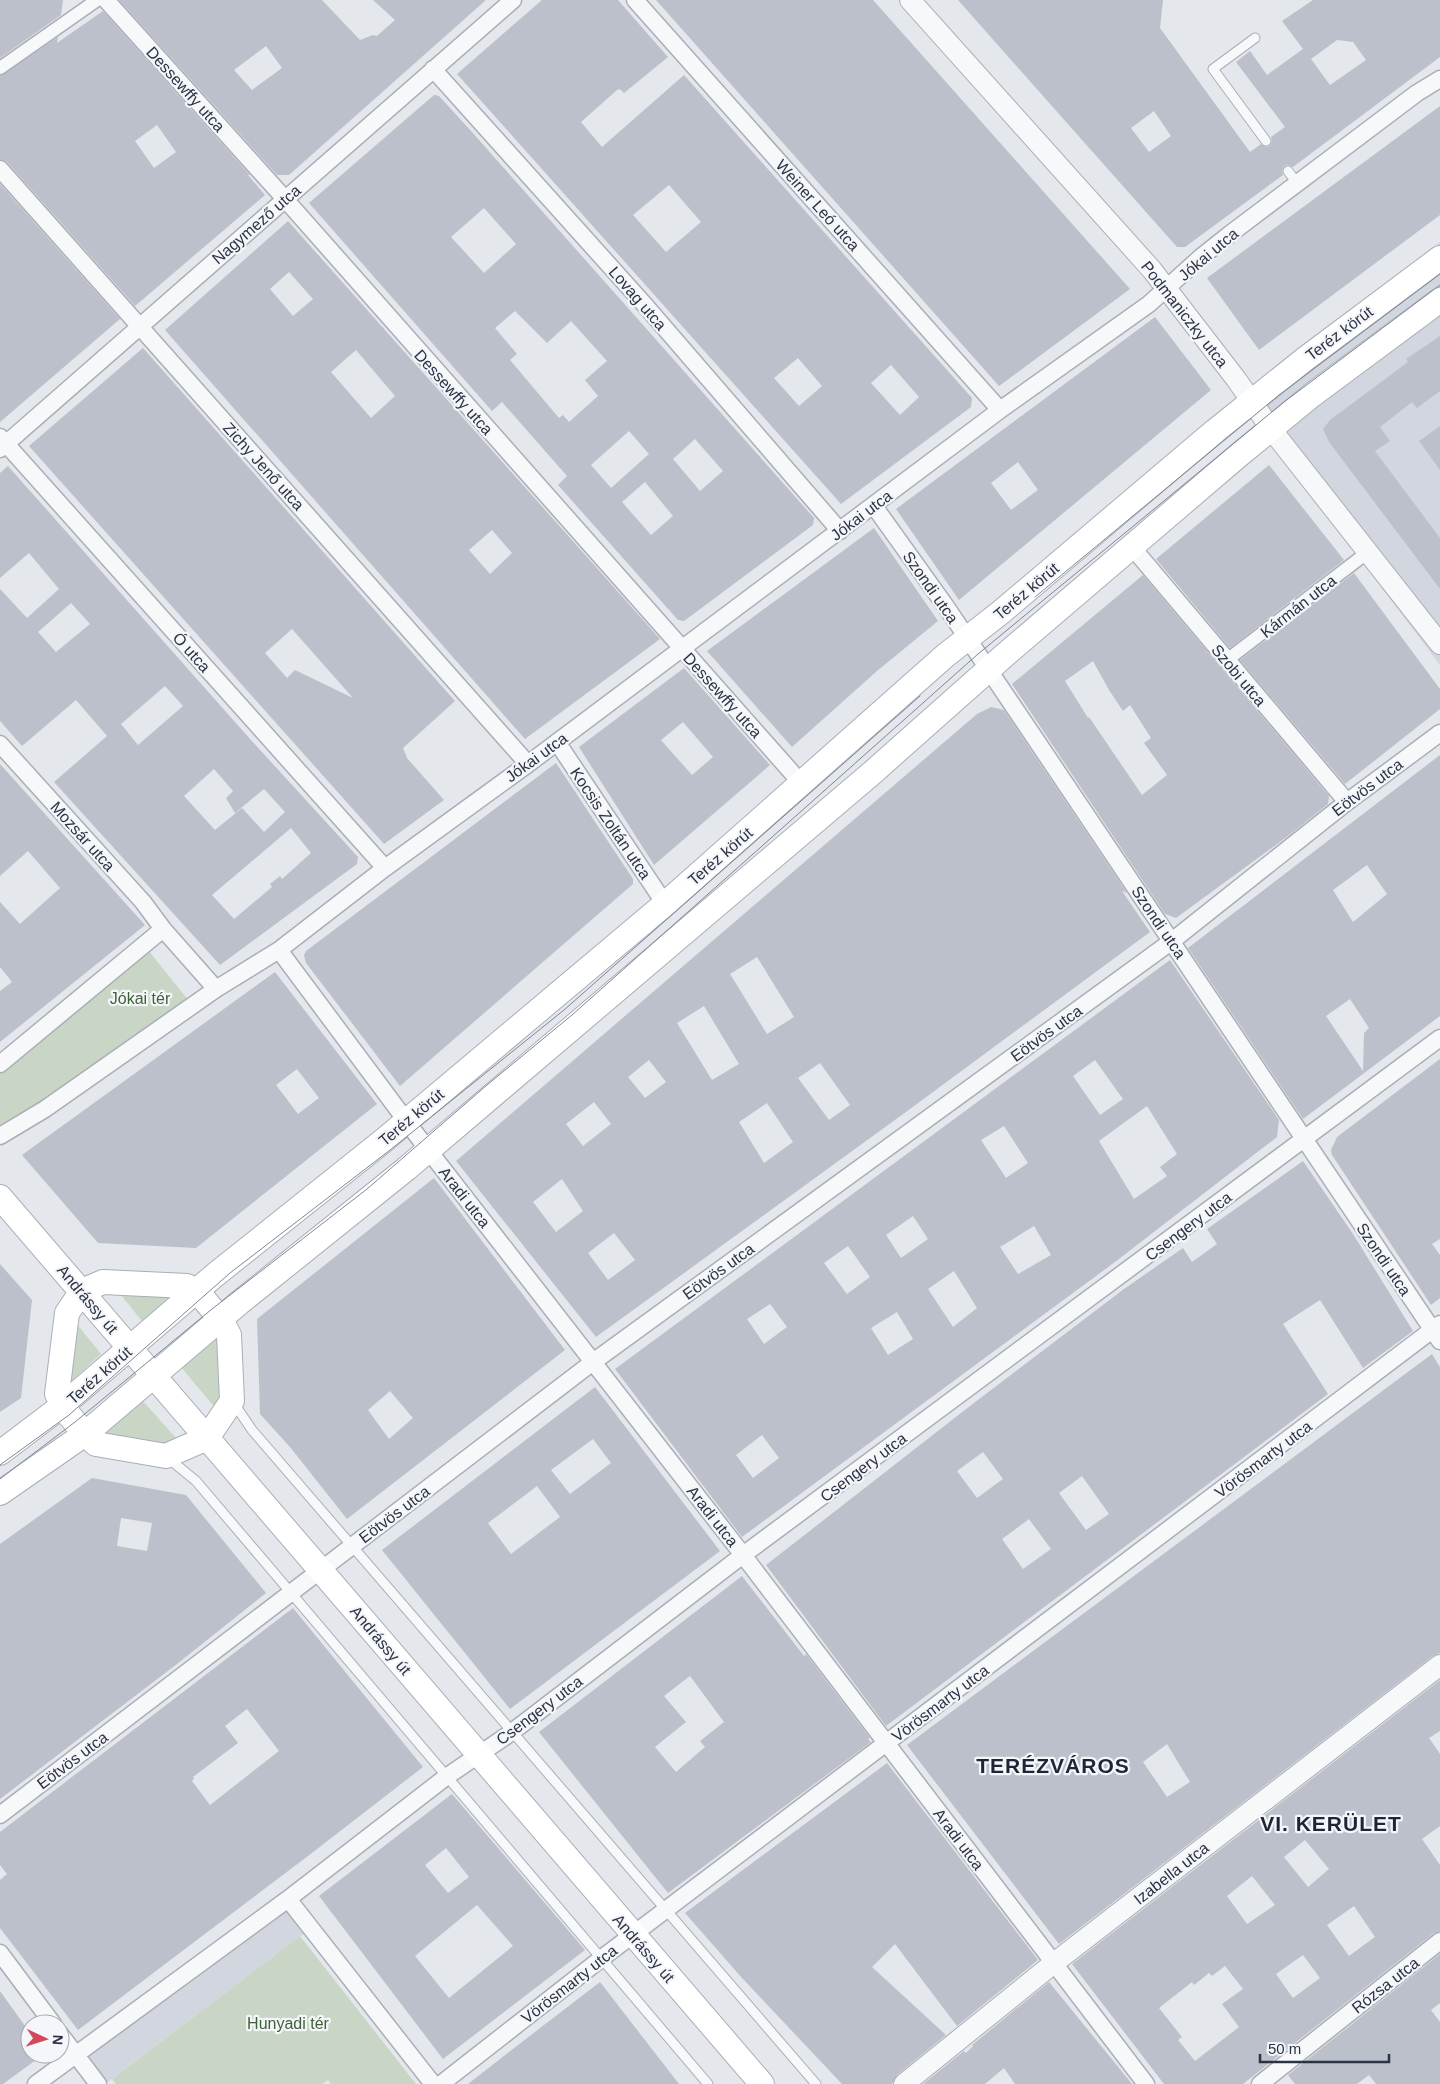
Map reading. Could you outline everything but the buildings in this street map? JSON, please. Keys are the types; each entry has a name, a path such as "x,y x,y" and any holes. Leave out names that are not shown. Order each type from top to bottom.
{"main road":[{"name":"Teréz körút","path":"0,1452 62,1406 407,1121 665,904 946,655 1305,359 1440,258"},
{"name":"Teréz körút","path":"0,1494 85,1434 429,1150 872,773 1271,428 1312,395 1440,300"},
{"name":"Andrássy út","path":"0,1197 762,2084"},
{"path":"103,1282 187,1286 198,1292 221,1320 229,1335 232,1401 207,1438 166,1456 96,1444 85,1434 62,1406 57,1394 67,1313 82,1291 103,1282"}],"street":[{"path":"0,68 97,0"},
{"name":"Dessewffy utca","path":"106,0 285,199 802,784"},
{"name":"Nagymező utca","path":"2,443 140,326 513,0"},
{"name":"Weiner Leó utca","path":"635,0 1000,410"},
{"name":"Podmaniczky utca","path":"910,0 1140,256 1236,379 1271,428 1440,644"},
{"name":"Lovag utca","path":"433,69 644,304 840,531"},
{"name":"Jókai utca","path":"279,950 385,868 528,764 1000,410 1149,304 1200,257 1293,177 1440,79"},
{"name":"Zichy Jenő utca","path":"0,169 528,764"},
{"name":"Ó utca","path":"2,443 385,868"},
{"name":"Szondi utca","path":"874,506 989,670 1304,1140 1437,1332"},
{"name":"Szobi utca","path":"1132,548 1347,802"},
{"name":"Kármán utca","path":"1227,660 1368,552"},
{"name":"Eötvös utca","path":"0,1815 593,1362 1172,941 1347,802 1440,733"},
{"name":"Kocsis Zoltán utca","path":"557,742 665,904"},
{"name":"Mozsár utca","path":"0,744 143,902 163,929"},
{"path":"0,1064 163,929 216,989"},
{"path":"0,1136 45,1109 216,989 279,950"},
{"name":"Aradi utca","path":"279,950 429,1150 743,1555 1146,2084"},
{"name":"Csengery utca","path":"288,1899 446,1777 512,1732 743,1555 1440,1038"},
{"name":"Vörösmarty utca","path":"441,2084 602,1958 1437,1332"},
{"name":"Izabella utca","path":"904,2084 1054,1964 1440,1665"},
{"path":"36,2084 288,1899 433,2084"},
{"name":"Rózsa utca","path":"1260,2084 1440,1941"},
{"path":"0,1953 46,2014"},
{"path":"70,2048 98,2084"}],"lane":[{"path":"1255,38 1212,69 1266,141"},
{"path":"232,1401 252,1430 816,2084"},
{"path":"166,1456 196,1481 708,2084"}],"shaded area":[{"path":"1440,242 1440,665 1237,397"},
{"path":"288,1899 313,1931 300,1936 105,2084 76,2056"}],"green space":[{"name":"Jókai tér","path":"148,950 189,1001 8,1137 0,1128 0,1073"},
{"path":"116,1289 175,1292 142,1321"},
{"path":"76,1323 101,1354 68,1384"},
{"path":"219,1335 226,1384 216,1409 181,1367"},
{"path":"142,1400 176,1438 162,1445 114,1438 105,1433"},
{"name":"Hunyadi tér","path":"300,1936 416,2084 331,2084 328,2080 322,2084 116,2084 112,2079"}],"tram line":[{"path":"1035,597 1279,395 1440,274"},
{"path":"0,1479 75,1422 212,1309 367,1189 487,1085 572,1015 978,654 1284,402 1440,285"},
{"path":"0,1465 69,1415 230,1273 390,1150 564,1010 920,696"}],"district":[{"name":"TERÉZVÁROS","path":"1053,1766"},
{"name":"VI. KERÜLET","path":"1331,1824"}]}
